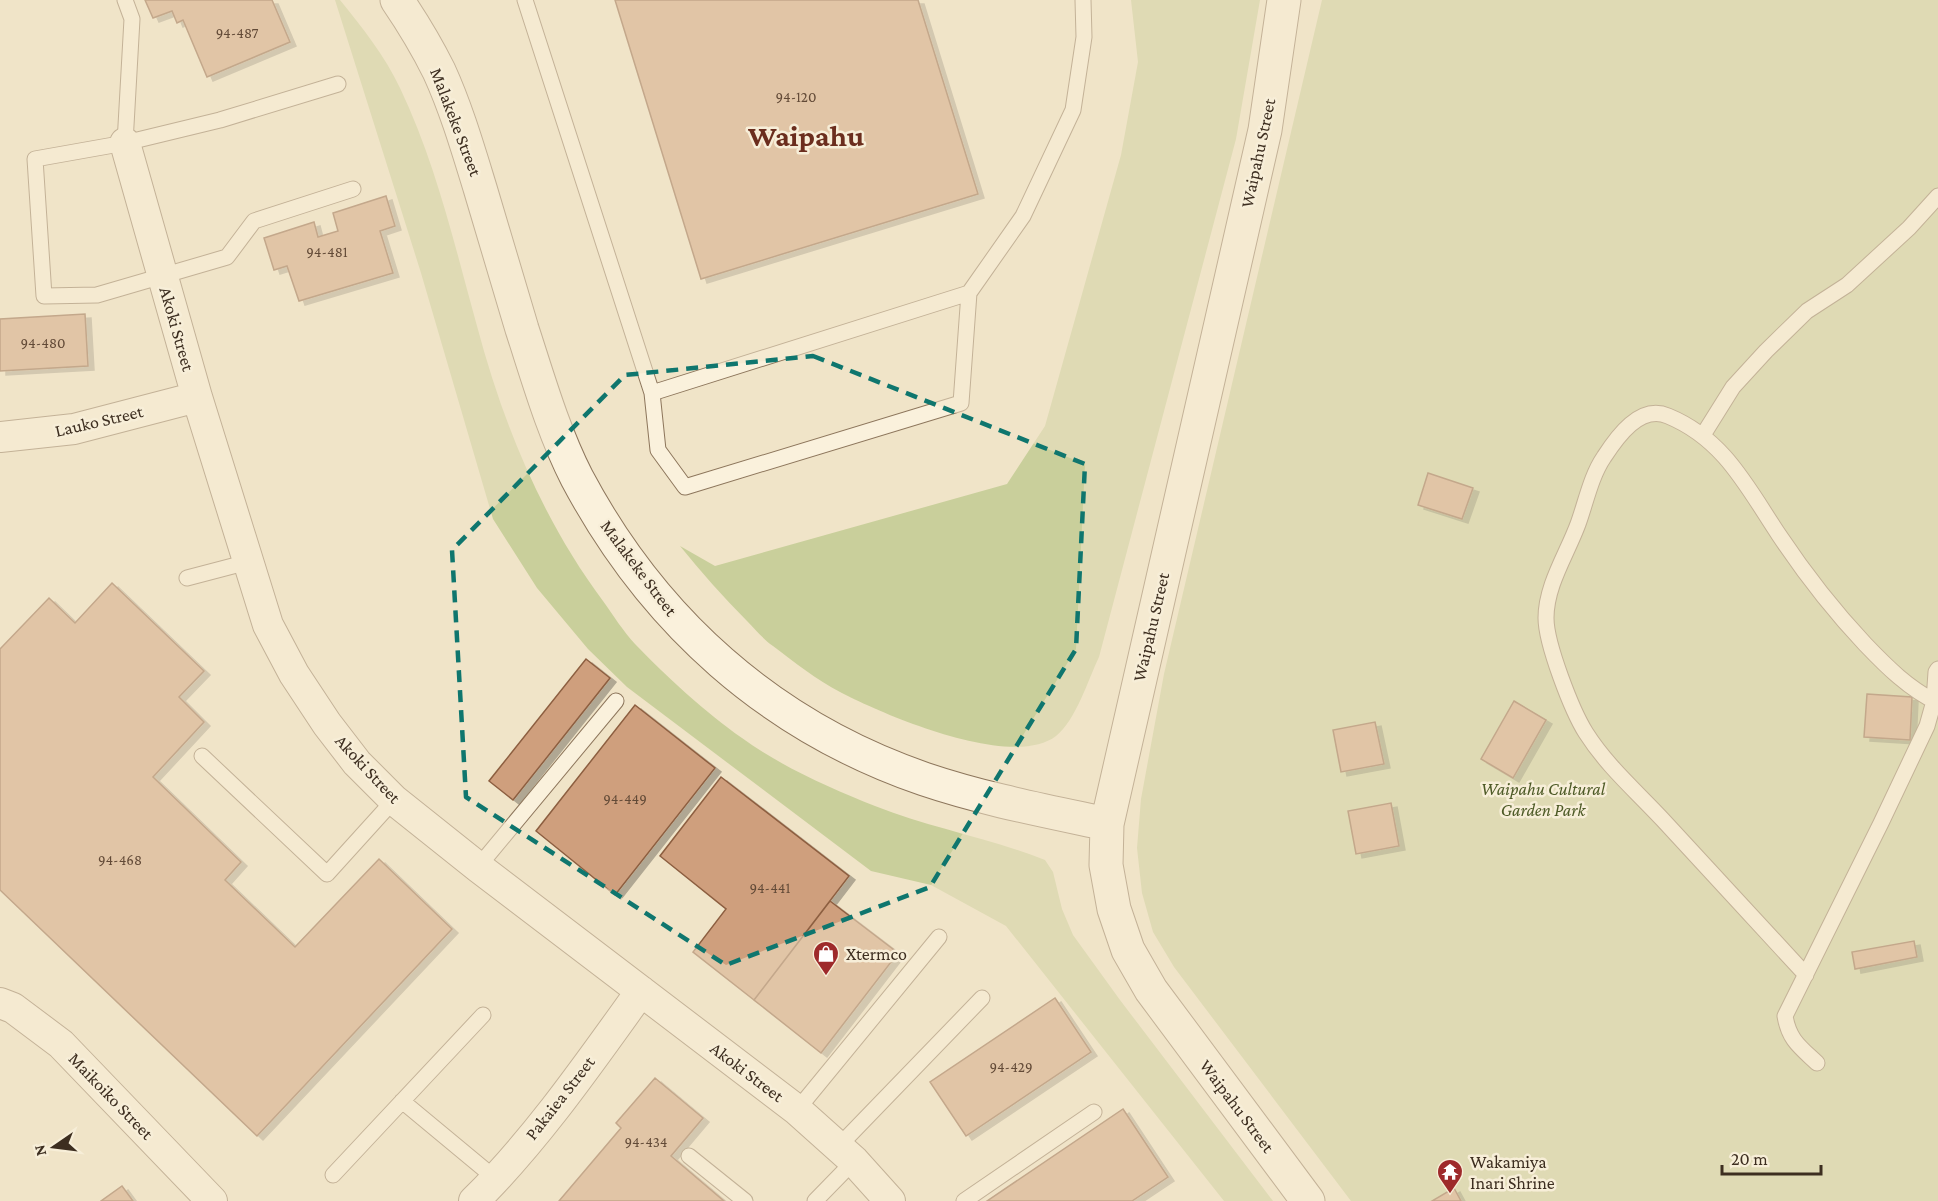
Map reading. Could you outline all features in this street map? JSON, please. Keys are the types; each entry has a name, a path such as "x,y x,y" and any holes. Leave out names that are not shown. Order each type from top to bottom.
{"street":[{"name":"Malakeke Street","path":"397,0 439,71 466,142 523,330 552,417 576,475 611,537 653,592 714,658 769,702 830,738 924,779 984,796 1107,824"},
{"name":"Waipahu Street","path":"1284,0 1265,130 1107,824 1106,865 1114,909 1128,950 1151,990 1308,1201"},
{"name":"Akoki Street","path":"125,143 197,397 268,625 294,674 327,724 357,763 394,800 478,867 797,1110 846,1154 890,1201"},
{"name":"Lauko Street","path":"0,437 74,429 197,397"},
{"name":"Pakaiea Street","path":"474,1201 496,1179 546,1117 641,992"},
{"name":"Maikoiko Street","path":"0,1003 13,1008 61,1044 212,1201"}],"lane":[{"path":"125,0 132,19 125,143"},
{"path":"525,0 652,393 658,450 685,487 961,403 969,293 1023,216 1073,110 1083,37 1083,0"},
{"path":"338,84 220,120 125,143 35,159 44,296 97,295 227,257 254,221 353,189"},
{"path":"1702,435 1733,387 1766,351 1807,311 1847,285 1909,228 1938,196"},
{"path":"652,393 969,293"},
{"path":"1806,975 1639,794 1606,762 1584,730 1553,657 1546,619 1551,588 1578,525 1599,465 1616,438 1635,420 1651,413 1665,414 1702,435 1720,450 1736,471 1794,558 1832,608 1896,676 1936,702"},
{"path":"188,578 248,562"},
{"path":"1817,1063 1795,1042 1788,1031 1785,1016 1928,726 1936,702 1936,672 1938,669"},
{"path":"478,867 616,700"},
{"path":"202,756 327,874 394,800"},
{"path":"797,1110 939,936"},
{"path":"815,1201 846,1154 982,998"},
{"path":"333,1174 483,1015"},
{"path":"402,1101 496,1179"},
{"path":"964,1201 1094,1112"},
{"path":"689,1155 745,1201"}],"highlighted area":[{"path":"813,356 1085,464 1076,649 930,887 726,965 466,797 452,550 625,375"}],"green space":[{"path":"335,0 340,0 365,31 400,88 434,175 487,363 512,434 543,504 561,537 626,634 660,669 714,717 757,748 789,767 841,792 896,814 1003,845 1045,860 1053,872 1062,909 1073,935 1273,1201 1224,1201 1006,926 931,885 871,871 627,687 588,649 537,588 493,519 421,273"},
{"path":"1131,0 1260,0 1236,139 1099,657 1070,720 1056,736 1036,745 1010,747 980,743 916,725 886,713 840,692 814,676 762,637 680,546 715,566 1007,484 1045,426 1121,155 1138,62"},
{"name":"Waipahu Cultural Garden Park","path":"1322,0 1938,0 1938,1201 1351,1201 1174,967 1153,932 1142,893 1137,848 1141,799 1164,674"}],"building":[{"path":"145,0 272,0 290,42 207,77 183,20 177,23 172,11 153,18"},
{"path":"615,0 918,0 978,194 701,279"},
{"path":"386,196 395,226 380,231 393,273 299,301 287,266 274,270 264,238 314,222 318,237 338,231 333,213"},
{"path":"85,314 88,366 0,371 0,319"},
{"path":"1428,473 1473,488 1462,519 1418,505"},
{"path":"112,583 204,671 179,697 204,722 153,777 241,862 225,880 295,947 379,859 452,929 257,1136 0,890 0,649 49,598 75,623"},
{"path":"586,659 610,678 513,800 489,781"},
{"path":"1867,694 1912,697 1910,740 1864,737"},
{"path":"1514,701 1546,720 1513,778 1481,759"},
{"path":"635,705 715,768 615,895 536,831"},
{"path":"1375,722 1384,764 1341,772 1333,730"},
{"path":"721,777 849,876 754,1000 693,952 726,909 660,856"},
{"path":"1391,803 1399,846 1356,854 1348,811"},
{"name":"Xtermco","path":"830,901 898,953 821,1053 754,1000"},
{"path":"1914,941 1917,957 1855,969 1852,952"},
{"path":"1055,998 1091,1052 966,1136 930,1082"},
{"path":"655,1078 703,1118 671,1156 724,1201 559,1201 621,1128 616,1123"},
{"path":"1123,1109 1168,1177 1132,1201 987,1201"},
{"path":"122,1186 133,1201 101,1201"},
{"name":"Wakamiya Inari Shrine","path":"1454,1188 1461,1201 1432,1201"}],"place":[{"name":"Xtermco","path":"826,977"},
{"name":"Wakamiya Inari Shrine","path":"1450,1195"}],"district":[{"name":"Waipahu","path":"806,136"}]}
